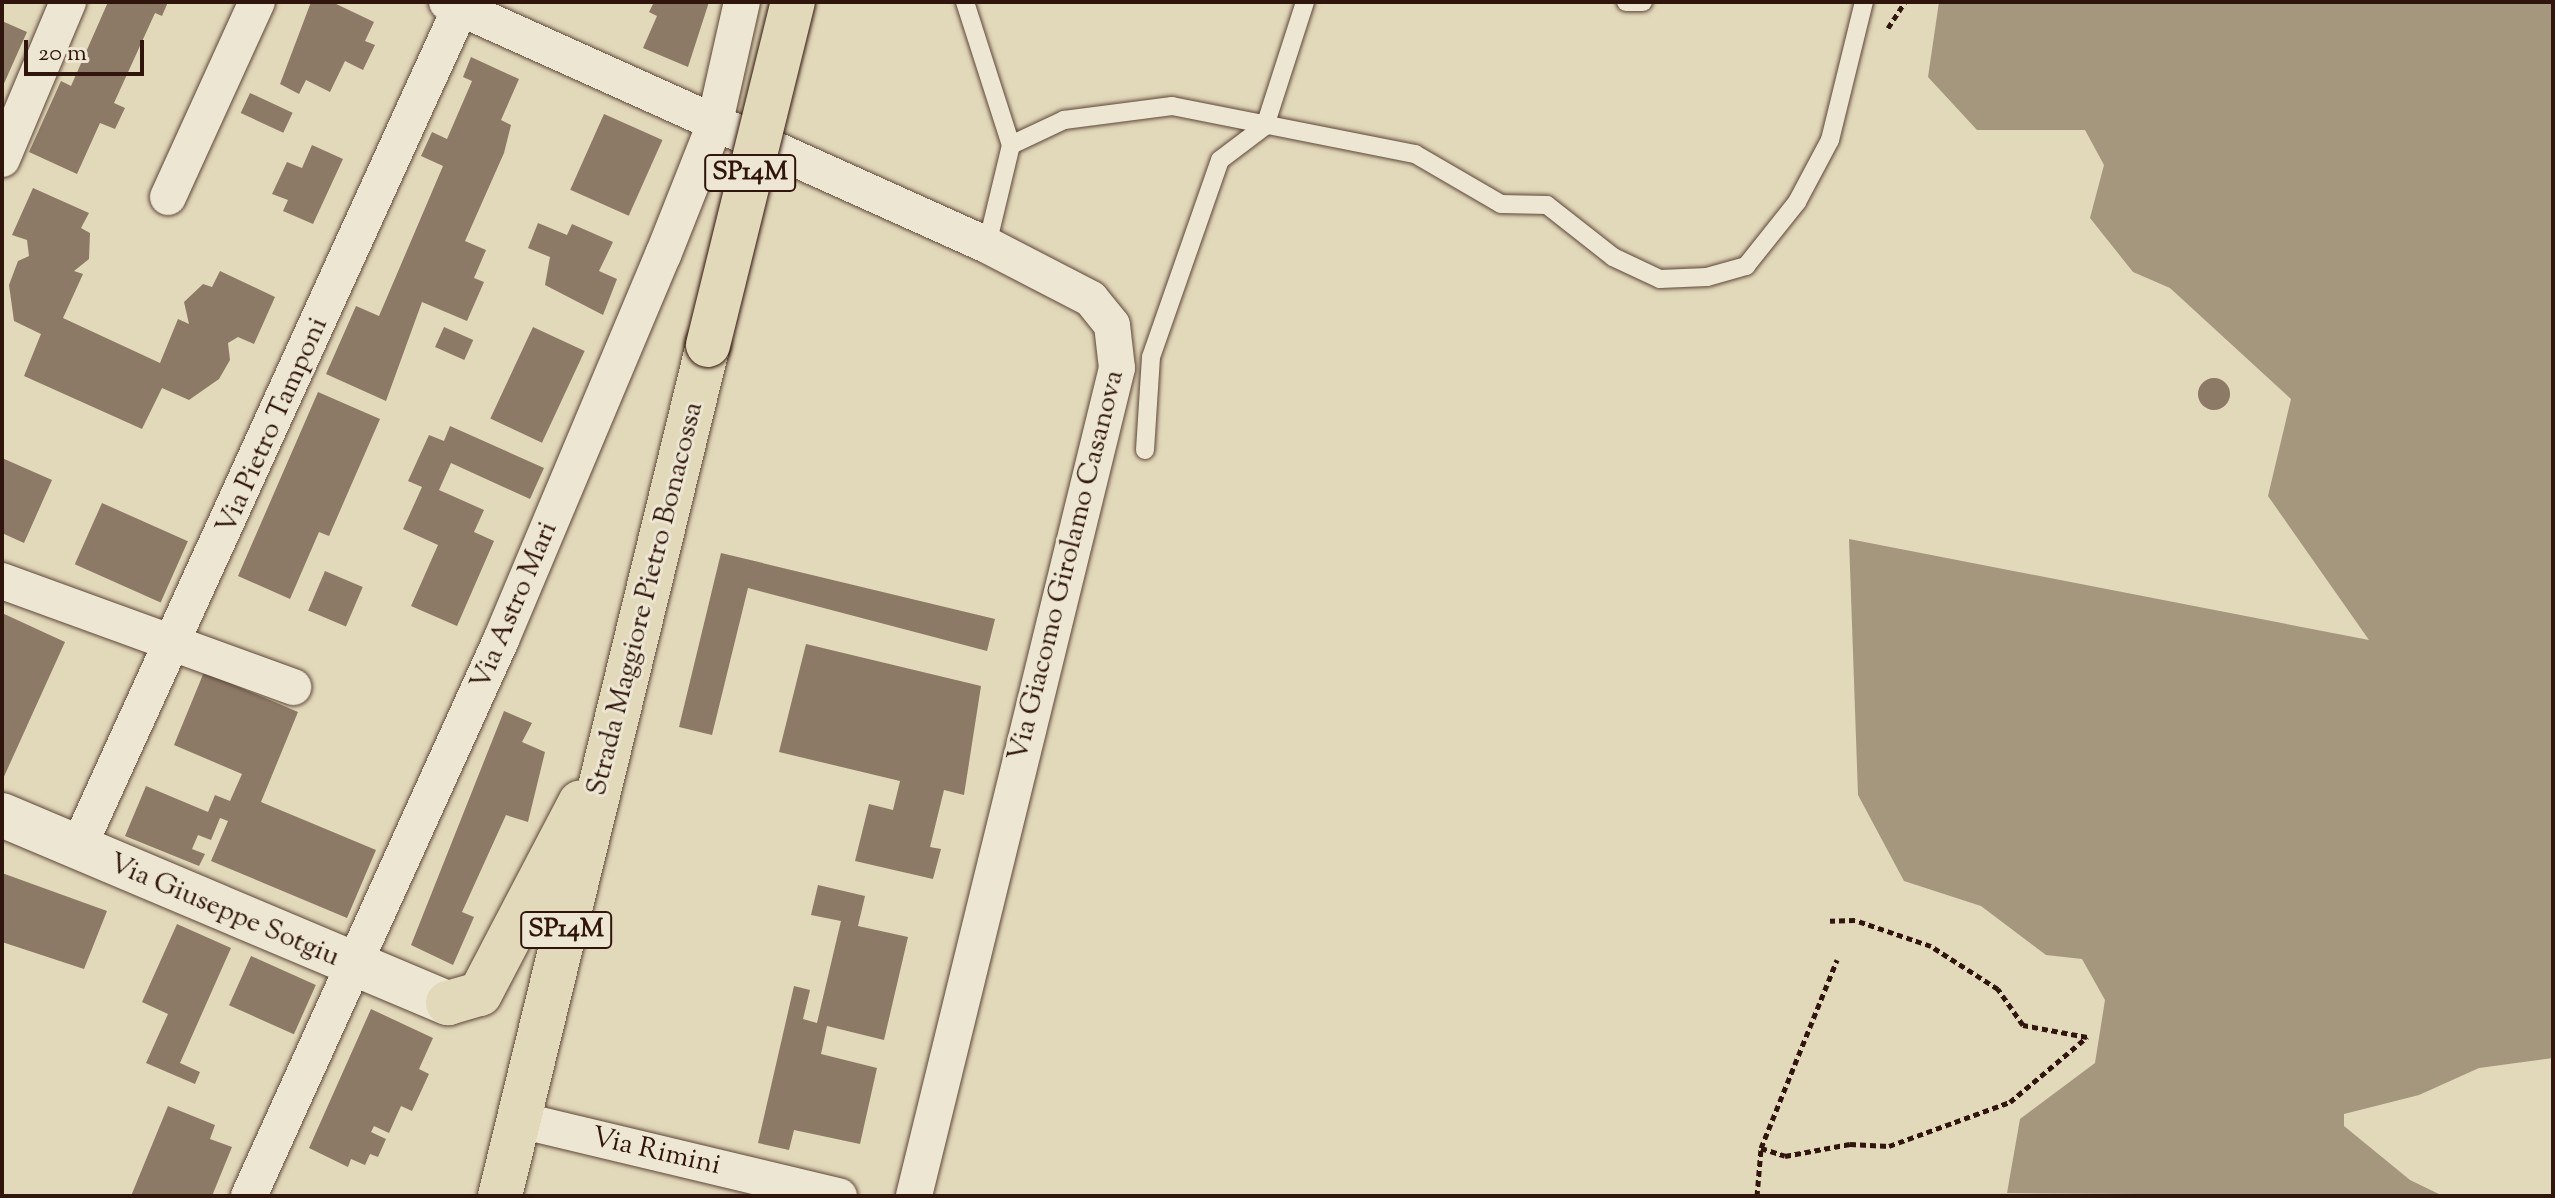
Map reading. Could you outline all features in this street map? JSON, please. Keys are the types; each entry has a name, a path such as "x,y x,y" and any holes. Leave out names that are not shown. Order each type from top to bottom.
{"main road":[{"name":"Strada Maggiore Pietro Bonacossa","path":"500,1196 793,2"},
{"path":"448,1003 480,994 612,741"}],"street":[{"path":"2,159 68,2"},
{"path":"168,197 257,2"},
{"name":"Via Astro Mari","path":"249,1196 501,640 714,126 742,2"},
{"name":"Via Giacomo Girolamo Casanova","path":"457,4 714,126 987,245 1091,299 1112,325 1118,357 914,1196"},
{"name":"Via Pietro Tamponi","path":"78,848 177,640 457,4"},
{"path":"2,581 177,640 293,687"},
{"name":"Via Giuseppe Sotgiu","path":"2,815 355,967 448,1003"},
{"name":"Via Rimini","path":"519,1120 839,1196"}],"lane":[{"path":"965,2 1011,145 987,245"},
{"path":"1145,450 1151,357 1220,160 1265,126 1305,2"},
{"path":"1626,2 1643,2"},
{"path":"1011,145 1064,120 1172,106 1415,154 1501,204 1547,205 1613,257 1660,279 1707,277 1746,266 1797,202 1830,140 1864,2"}],"path":[{"path":"1761,1148 1785,1156 1850,1144 1889,1146 2010,1102 2087,1037 2023,1025 1998,989 1931,946 1855,920 1830,921"},
{"path":"1757,1196 1761,1148 1837,960"}],"shaded area":[{"path":"1939,2 2553,2 2553,1058 2479,1068 2419,1095 2344,1114 2344,1126 2410,1180 2443,1196 2007,1193 2020,1119 2095,1063 2105,1000 2082,959 2046,955 1981,906 1904,881 1858,795 1849,539 2369,640 2268,496 2291,399 2170,288 2133,272 2090,218 2104,165 2085,130 1977,130 1928,77"}],"building":[{"path":"108,2 168,2 162,16 155,13 114,103 125,108 115,129 100,123 77,174 29,152 61,81 71,86"},
{"path":"311,2 332,2 374,22 365,41 375,45 363,70 345,61 330,92 306,80 299,94 280,84"},
{"path":"654,2 709,2 688,67 643,48 657,16 649,12"},
{"path":"2,21 27,32 2,88"},
{"path":"471,57 519,79 501,120 511,125 504,153 465,241 486,250 474,278 484,282 467,321 422,302 386,401 326,374 356,306 379,316 443,166 421,156 432,132 447,139 472,81 463,77"},
{"path":"250,93 293,113 283,133 241,113"},
{"path":"604,114 662,140 629,216 570,190"},
{"path":"312,145 343,159 313,224 283,211 288,200 272,194 287,162 302,168"},
{"path":"33,188 89,213 81,228 90,233 89,259 74,271 83,274 63,318 160,363 178,319 189,324 184,302 203,284 212,287 220,271 275,297 254,344 238,337 228,343 230,360 219,379 189,400 162,388 142,429 24,376 41,334 14,321 9,285 18,261 29,256 27,240 12,235"},
{"path":"538,223 567,235 572,224 613,242 599,271 617,279 603,315 545,285 550,257 528,248"},
{"path":"444,327 473,340 464,360 435,347"},
{"path":"533,327 585,351 542,443 490,419"},
{"path":"2214,378 2225,383 2230,394 2225,405 2214,410 2203,405 2198,394 2203,383"},
{"path":"318,392 380,419 329,536 319,532 290,599 238,576"},
{"path":"450,426 544,468 530,499 451,463 439,490 484,510 474,532 494,541 457,626 411,606 438,545 403,529 422,487 408,481 429,435 444,441"},
{"path":"2,458 52,480 24,543 2,533"},
{"path":"102,503 188,541 161,602 75,564"},
{"path":"721,553 995,619 987,651 748,588 712,735 679,727"},
{"path":"325,571 363,587 346,627 308,611"},
{"path":"2,613 65,642 2,781"},
{"path":"806,644 981,686 964,795 944,790 930,847 941,849 933,879 855,861 869,804 893,810 900,781 779,752"},
{"path":"204,672 298,712 261,802 376,850 347,918 211,861 228,821 220,818 211,840 198,835 192,849 205,854 199,866 125,836 146,786 208,812 215,795 230,801 242,774 174,745"},
{"path":"504,711 532,723 522,742 545,752 528,822 506,815 462,912 474,917 453,965 411,945"},
{"path":"2,873 107,911 84,969 2,942"},
{"path":"818,885 865,896 858,926 908,937 884,1040 827,1026 821,1054 877,1068 860,1144 794,1130 789,1150 758,1143 794,986 810,990 803,1019 817,1023 841,921 811,915"},
{"path":"177,924 231,948 180,1063 200,1072 195,1084 146,1063 168,1014 142,1002"},
{"path":"251,956 316,985 294,1034 229,1005"},
{"path":"371,1009 433,1038 419,1069 429,1074 412,1111 401,1106 389,1133 374,1126 371,1132 386,1139 378,1157 370,1154 365,1165 351,1159 348,1167 309,1148"},
{"path":"168,1106 215,1125 210,1139 232,1147 212,1196 131,1196"}]}
